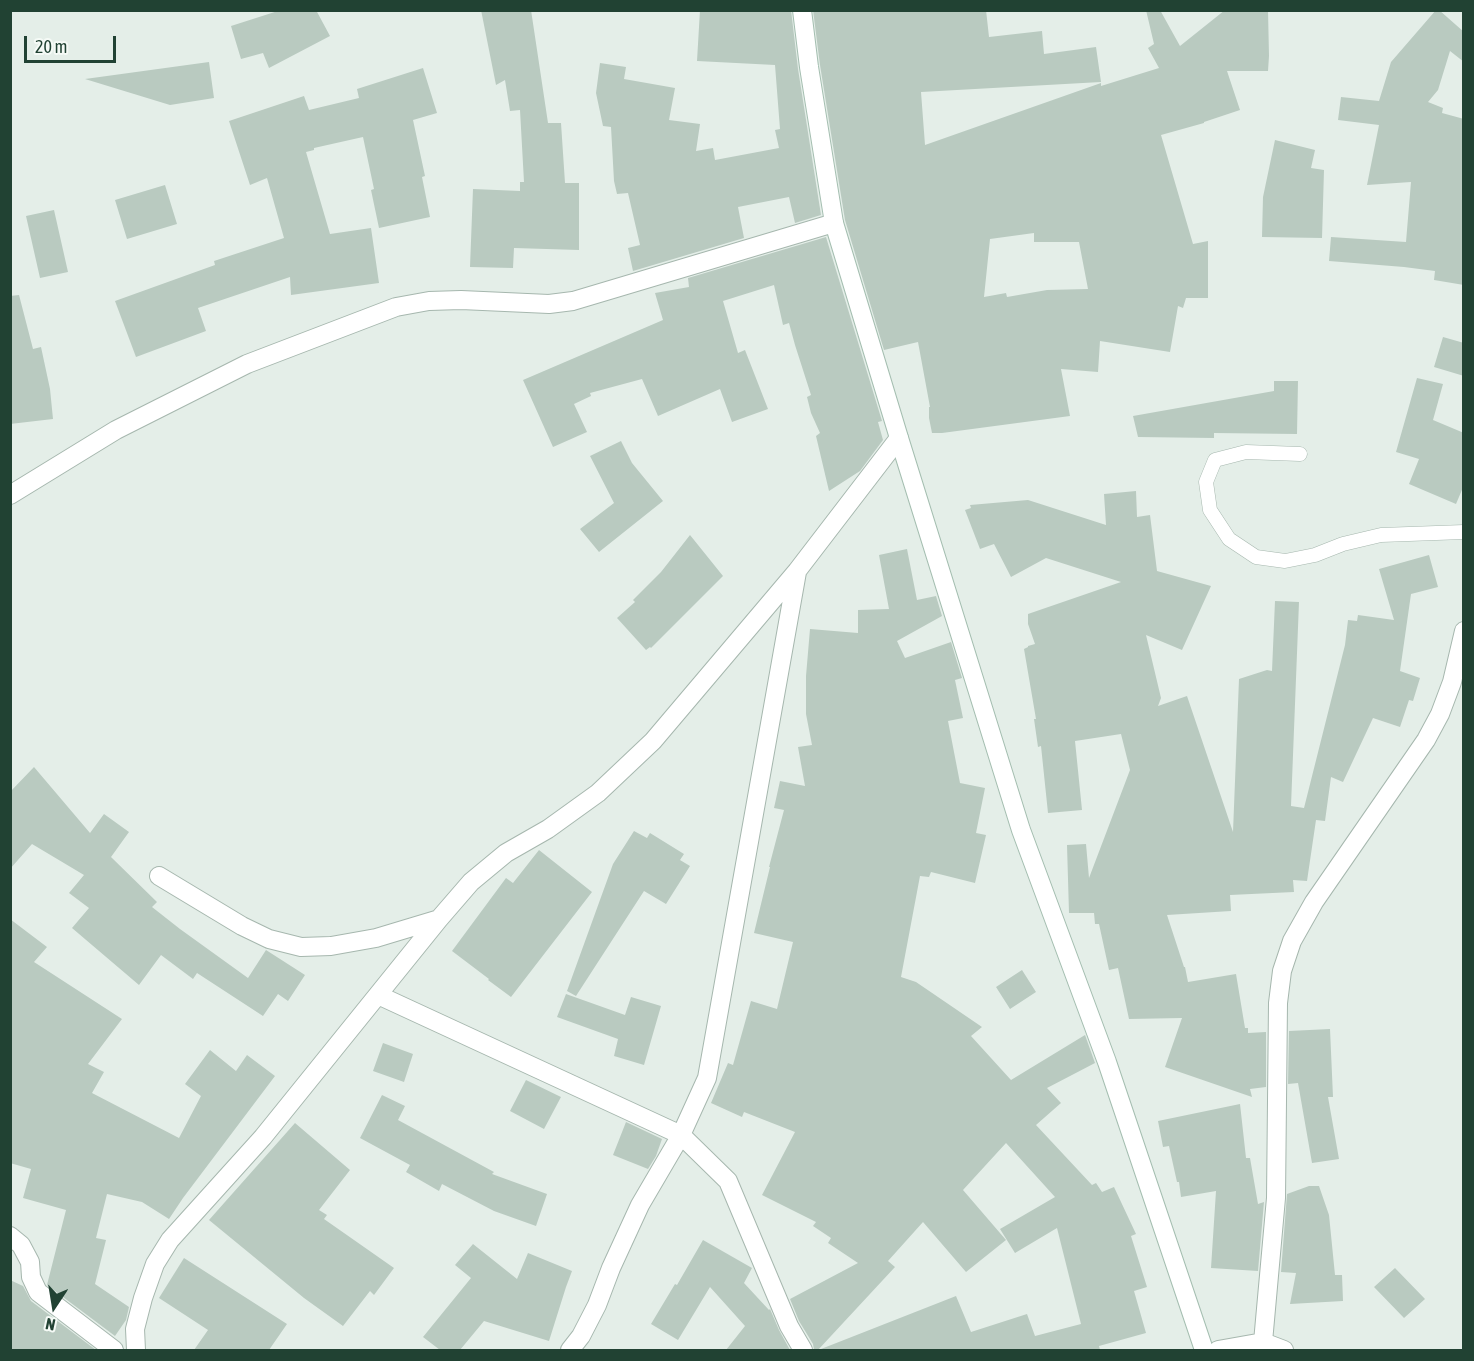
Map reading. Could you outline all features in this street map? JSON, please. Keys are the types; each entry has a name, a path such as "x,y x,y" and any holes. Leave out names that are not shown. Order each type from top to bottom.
{"street":[{"path":"802,10 834,223 1021,830 1107,1062 1204,1350"},
{"path":"10,495 116,430 247,364 396,307 429,301 462,300 549,304 573,301 834,223"},
{"path":"136,1350 135,1329 143,1298 155,1264 170,1240 263,1137 471,882 506,853 548,829 598,793 653,741 797,571 899,438"},
{"path":"570,1350 581,1336 597,1305 640,1205 681,1135 707,1078 797,571"},
{"path":"1263,1342 1276,1198 1278,1003 1282,971 1292,941 1314,902 1426,740 1440,714 1452,682 1464,631"},
{"path":"159,876 242,926 269,939 301,947 331,946 376,938 439,919"},
{"path":"378,996 681,1135 728,1181 789,1326 803,1350"},
{"path":"10,1236 21,1245 30,1262 31,1277 38,1292 114,1350"},
{"path":"1218,1350 1263,1342 1284,1350"}],"lane":[{"path":"1300,454 1246,452 1215,460 1206,482 1210,510 1229,538 1256,557 1285,561 1315,555 1343,544 1381,535 1464,532"}],"building":[{"path":"281,10 316,10 330,36 269,68 263,53 241,59 231,26"},
{"path":"481,10 531,10 548,123 561,123 565,183 579,183 579,250 514,248 513,268 470,267 473,189 520,191 520,182 524,182 520,110 510,111 505,80 496,85"},
{"path":"700,10 791,10 821,215 795,223 789,197 738,207 744,238 633,271 628,248 640,245 628,193 617,194 614,181 611,127 603,126 596,93 600,63 626,67 624,79 675,88 669,120 700,124 696,151 713,148 715,160 779,148 775,130 780,129 775,65 697,61"},
{"path":"813,10 986,10 989,37 1042,31 1044,54 1096,47 1101,82 921,92 925,145 1101,83 1101,86 1159,68 1148,48 1154,44 1146,10 1160,10 1180,46 1225,10 1268,10 1268,71 1227,71 1240,110 1161,135 1193,244 1208,241 1208,298 1186,298 1183,308 1178,306 1170,352 1100,341 1098,372 1061,369 1070,416 932,433 929,418 930,407 918,342 884,350 845,220","holes":["1034,233 1034,242 1079,242 1088,289 1047,290 1007,297 1006,293 984,297 990,239"]},
{"path":"1436,10 1439,10 1464,32 1464,62 1450,51 1438,90 1428,102 1443,108 1442,113 1464,119 1464,285 1434,280 1435,271 1329,261 1331,237 1406,242 1411,182 1367,185 1379,125 1338,120 1341,97 1379,101 1391,62"},
{"path":"209,62 214,98 170,105 85,79"},
{"path":"423,68 437,113 413,120 425,176 422,177 430,217 379,228 371,190 374,189 363,137 314,148 306,152 330,234 371,228 379,283 291,295 290,277 198,308 206,331 136,357 115,301 215,265 214,261 284,238 267,178 250,185 229,121 304,96 309,110 359,98 357,89"},
{"path":"1275,140 1315,150 1311,168 1324,170 1322,238 1262,237 1263,197"},
{"path":"165,185 177,224 127,239 115,200"},
{"path":"54,210 68,272 40,278 26,216"},
{"path":"826,237 882,421 878,422 883,440 860,471 829,491 816,436 820,433 807,397 811,395 789,323 783,325 774,285 723,301 738,353 745,350 768,409 732,422 720,389 658,416 642,379 590,393 591,396 574,404 587,432 553,447 523,380 663,320 655,293 689,287 688,278"},
{"path":"19,295 33,349 41,347 50,389 53,419 10,424 10,296"},
{"path":"1443,337 1464,343 1464,376 1434,367"},
{"path":"1417,378 1443,384 1433,420 1464,433 1464,485 1456,504 1409,484 1419,459 1396,452"},
{"path":"1274,381 1298,381 1297,434 1214,433 1214,438 1138,437 1133,416 1274,391"},
{"path":"621,441 632,463 663,501 599,552 580,529 614,503 590,456"},
{"path":"1136,491 1137,517 1150,515 1157,571 1211,586 1182,650 1146,635 1161,698 1158,706 1187,696 1233,832 1239,679 1267,670 1272,671 1275,601 1299,602 1291,806 1304,808 1345,645 1348,620 1357,621 1358,615 1394,620 1379,569 1429,555 1438,587 1411,594 1400,671 1420,678 1413,701 1409,700 1400,727 1373,718 1343,782 1331,777 1325,821 1316,820 1307,881 1293,880 1294,892 1230,895 1231,911 1167,915 1188,982 1236,974 1245,1028 1248,1028 1248,1033 1266,1032 1266,1087 1250,1089 1252,1097 1165,1067 1182,1018 1129,1019 1118,968 1109,970 1099,924 1095,924 1094,913 1069,913 1067,845 1086,844 1089,878 1130,770 1121,734 1075,741 1082,810 1048,813 1041,746 1038,747 1034,719 1036,719 1024,649 1035,644 1028,624 1028,614 1121,582 1046,558 1011,577 994,544 980,549 965,510 971,508 970,505 1028,500 1106,525 1104,494"},
{"path":"690,535 723,576 651,648 646,650 617,618 635,602 633,600 661,572"},
{"path":"907,549 917,600 936,596 942,616 897,641 905,658 951,642 962,678 955,680 963,718 948,721 960,783 985,788 976,833 986,835 975,883 931,872 929,877 920,876 901,977 916,982 982,1027 971,1036 1011,1080 1085,1035 1095,1063 1047,1088 1061,1103 1036,1125 1092,1185 1096,1183 1102,1192 1114,1187 1136,1234 1131,1236 1147,1287 1134,1291 1146,1333 1099,1346 1100,1350 821,1350 956,1296 971,1332 1027,1314 1035,1336 1081,1324 1057,1228 1015,1253 1000,1229 1055,1197 1006,1143 963,1190 1006,1240 966,1272 923,1222 888,1261 895,1267 818,1350 814,1350 790,1299 858,1263 828,1243 831,1238 813,1226 816,1222 762,1195 795,1132 744,1112 742,1117 711,1103 728,1063 733,1065 751,1001 777,1009 793,942 754,933 784,810 774,808 780,781 805,786 798,747 812,745 806,714 810,629 858,633 858,610 889,609 879,555"},
{"path":"34,767 90,833 104,814 129,832 111,857 157,902 152,907 180,929 248,978 266,950 305,975 288,1001 278,994 263,1016 197,973 193,979 161,955 139,985 72,928 89,908 69,893 84,875 32,844 10,869 10,792"},
{"path":"634,831 647,838 650,833 684,854 680,860 690,866 666,904 644,891 576,996 567,991 613,864"},
{"path":"539,850 592,892 511,997 452,951 506,878 513,883"},
{"path":"10,919 47,947 34,962 122,1019 88,1064 104,1072 92,1093 179,1138 201,1096 185,1084 210,1050 236,1071 247,1055 275,1076 169,1219 142,1202 107,1194 96,1238 106,1240 95,1284 129,1307 126,1320 115,1336 47,1285 66,1210 23,1198 31,1169 10,1163"},
{"path":"1022,970 1036,992 1010,1009 996,987"},
{"path":"566,994 625,1015 631,997 661,1006 644,1065 614,1056 618,1039 557,1017"},
{"path":"1330,1029 1333,1097 1328,1097 1339,1159 1312,1163 1298,1083 1288,1084 1289,1031"},
{"path":"383,1043 413,1054 404,1082 373,1071"},
{"path":"526,1080 561,1097 544,1129 510,1111"},
{"path":"382,1095 405,1106 398,1120 494,1172 492,1174 547,1194 536,1226 494,1211 442,1184 439,1191 406,1172 410,1165 360,1138"},
{"path":"1240,1104 1246,1158 1250,1158 1258,1204 1264,1202 1258,1271 1211,1268 1216,1191 1181,1197 1169,1146 1163,1147 1158,1121"},
{"path":"626,1122 662,1139 648,1169 613,1155"},
{"path":"295,1123 350,1170 319,1210 327,1215 324,1219 394,1268 374,1295 370,1291 343,1326 304,1298 209,1220"},
{"path":"1309,1186 1319,1186 1329,1215 1335,1275 1342,1275 1343,1301 1290,1304 1296,1273 1281,1272 1287,1194"},
{"path":"703,1240 752,1268 744,1283 770,1309 790,1350 726,1350 745,1326 710,1287 678,1340 651,1324"},
{"path":"473,1244 517,1279 528,1253 572,1271 549,1341 484,1321 460,1350 440,1350 423,1337 471,1278 455,1265"},
{"path":"184,1258 287,1324 269,1350 194,1350 208,1330 159,1298"},
{"path":"1395,1268 1425,1299 1404,1318 1374,1287"},
{"path":"10,1280 23,1286 31,1301 96,1350 10,1350"}]}
